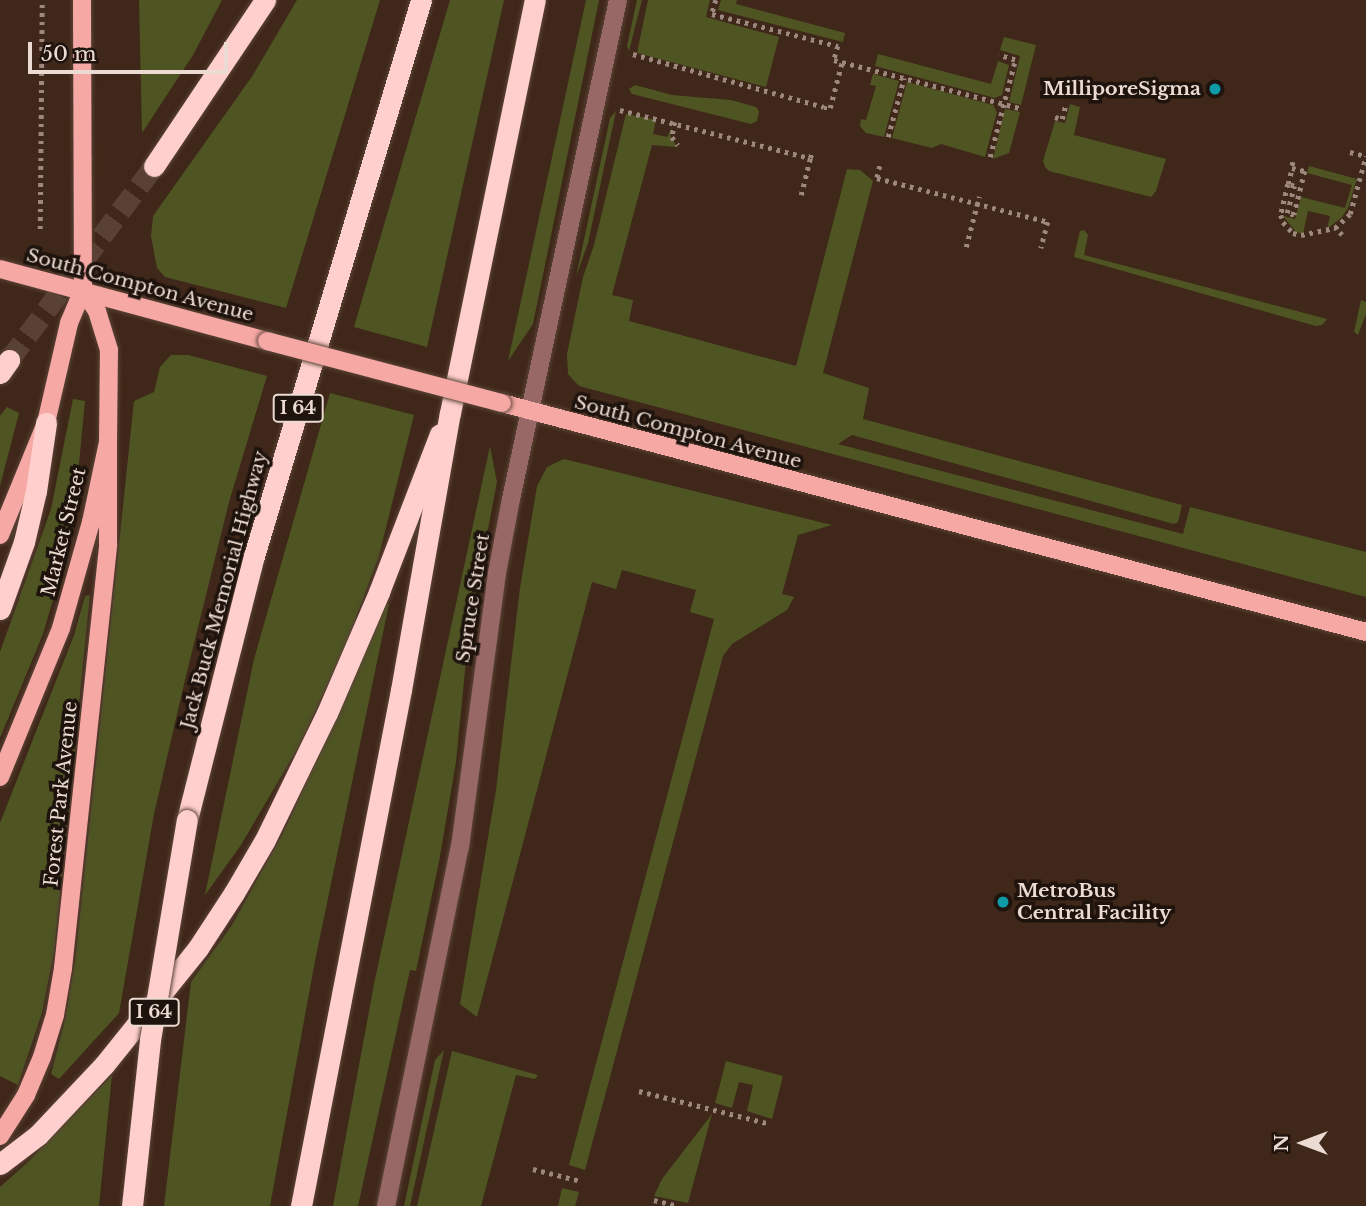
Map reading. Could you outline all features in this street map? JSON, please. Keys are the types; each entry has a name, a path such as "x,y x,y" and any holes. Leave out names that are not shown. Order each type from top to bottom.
{"highway":[{"path":"154,166 265,0"},
{"name":"Jack Buck Memorial Highway","path":"132,1206 154,1013 187,820 227,653 421,0"},
{"path":"301,1206 401,690 450,413 535,0"},
{"path":"0,1164 38,1135 104,1065 198,948 234,893 277,818 327,713 379,592 430,452 450,413"},
{"path":"0,609 24,542 37,491 46,423"}],"main road":[{"name":"Market Street","path":"46,423 69,323 83,290 82,0"},
{"name":"South Compton Avenue","path":"0,269 1366,632"},
{"name":"Market Street","path":"0,777 61,628 91,522 108,442 109,350 97,311 83,290"},
{"path":"0,535 46,423"},
{"name":"Forest Park Avenue","path":"0,1136 26,1095 42,1057 55,1015 63,968 108,544 108,442"}],"street":[{"name":"Spruce Street","path":"386,1206 460,847 497,573 618,0"}],"path":[{"path":"40,229 42,0"},
{"path":"716,0 712,14 838,46 834,60 1020,108"},
{"path":"634,54 824,108 830,108 842,62"},
{"path":"990,157 1015,60 999,55"},
{"path":"888,138 904,78"},
{"path":"1055,117 1062,119 1066,103"},
{"path":"620,110 811,155 801,195"},
{"path":"674,122 672,137 678,145"},
{"path":"1288,184 1294,186 1287,213 1294,215 1305,171 1292,165 1281,215 1287,228 1301,235 1335,228 1350,214 1366,156 1350,152"},
{"path":"880,166 877,178 978,200 1048,222 1041,248"},
{"path":"966,247 978,200"},
{"path":"1335,228 1342,235"},
{"path":"639,1091 770,1124"},
{"path":"533,1169 581,1181"},
{"path":"654,1200 678,1206"}],"green space":[{"path":"139,0 222,0 193,55 142,133"},
{"path":"297,0 380,0 286,308 165,277 157,268 151,236 153,216 253,75"},
{"path":"450,0 504,0 427,347 354,327"},
{"path":"586,0 599,0 533,324 508,361"},
{"path":"637,0 642,0 629,51 627,46"},
{"path":"648,0 710,0 706,17 779,37 766,87 637,53"},
{"path":"721,0 737,0 736,4 845,33 843,42 718,10"},
{"path":"1004,37 1036,45 1021,105 1009,102 1020,56 1000,50"},
{"path":"878,54 991,84 998,61 1009,65 1002,95 995,98 875,66"},
{"path":"873,74 899,81 884,137 866,133 860,126 861,119 866,120 876,86 870,85"},
{"path":"907,82 993,105 997,112 985,157 941,144 932,148 892,138"},
{"path":"635,85 672,95 731,100 756,107 759,111 757,121 751,124 632,94 629,89"},
{"path":"1070,104 1080,107 1074,135 1166,159 1156,191 1151,197 1049,171 1045,167 1043,161 1055,121 1065,123"},
{"path":"1005,109 1020,112 1009,153 993,159"},
{"path":"616,111 588,243 576,277 610,118"},
{"path":"626,114 656,120 653,134 667,137 672,127 670,135 677,147 652,145 612,295 633,300 629,321 796,366 847,169 860,170 873,181 823,373 869,388 863,419 1182,505 1178,522 1174,524 852,435 838,444 1183,534 1190,507 1366,552 1366,597 579,386 568,374 567,354 583,277 594,245"},
{"path":"1309,166 1357,179 1348,208 1342,217 1327,229 1330,216 1308,211 1303,234 1296,232 1283,216 1295,219 1301,197 1345,208 1352,185 1307,173"},
{"path":"1084,230 1088,235 1084,255 1327,319 1322,325 1316,326 1074,257 1080,231"},
{"path":"1361,300 1366,302 1366,314 1358,335 1354,332"},
{"path":"171,355 188,355 267,376 229,502 184,684 154,814 119,1013 59,1079 51,1074 65,1020 75,962 134,401 154,392 160,367"},
{"path":"330,393 414,415 379,556 343,652 299,746 241,845 205,895 254,659"},
{"path":"73,399 85,401 77,484 61,572 43,634 0,738 0,652 51,509"},
{"path":"7,407 19,413 0,486 0,416"},
{"path":"490,446 497,482 469,629 456,762 439,862 416,971 410,970 358,1206 333,1206 374,984"},
{"path":"564,459 832,525 798,535 782,594 794,597 787,610 732,644 723,656 585,1170 569,1165 714,619 690,612 696,590 622,570 616,589 592,582 477,1017 460,1004 496,790 520,588 537,486 547,467"},
{"path":"90,595 54,952 42,1013 18,1085 0,1076 0,823 74,635 85,596"},
{"path":"384,604 389,604 315,961 270,1206 164,1206 191,982 232,925 283,833 349,690"},
{"path":"444,1050 410,1206 404,1206 435,1060"},
{"path":"452,1051 538,1075 535,1079 516,1075 481,1206 417,1206"},
{"path":"726,1061 783,1076 772,1119 747,1111 753,1085 739,1082 732,1108 715,1103"},
{"path":"112,1075 99,1206 0,1206 0,1187 29,1161"},
{"path":"712,1114 688,1203 654,1196 662,1179"},
{"path":"562,1188 579,1192 575,1206 558,1206"}],"tunnel":[{"path":"9,360 154,166"}],"place":[{"name":"MilliporeSigma","path":"1215,89"},
{"name":"MetroBus Central Facility","path":"1003,902"}]}
